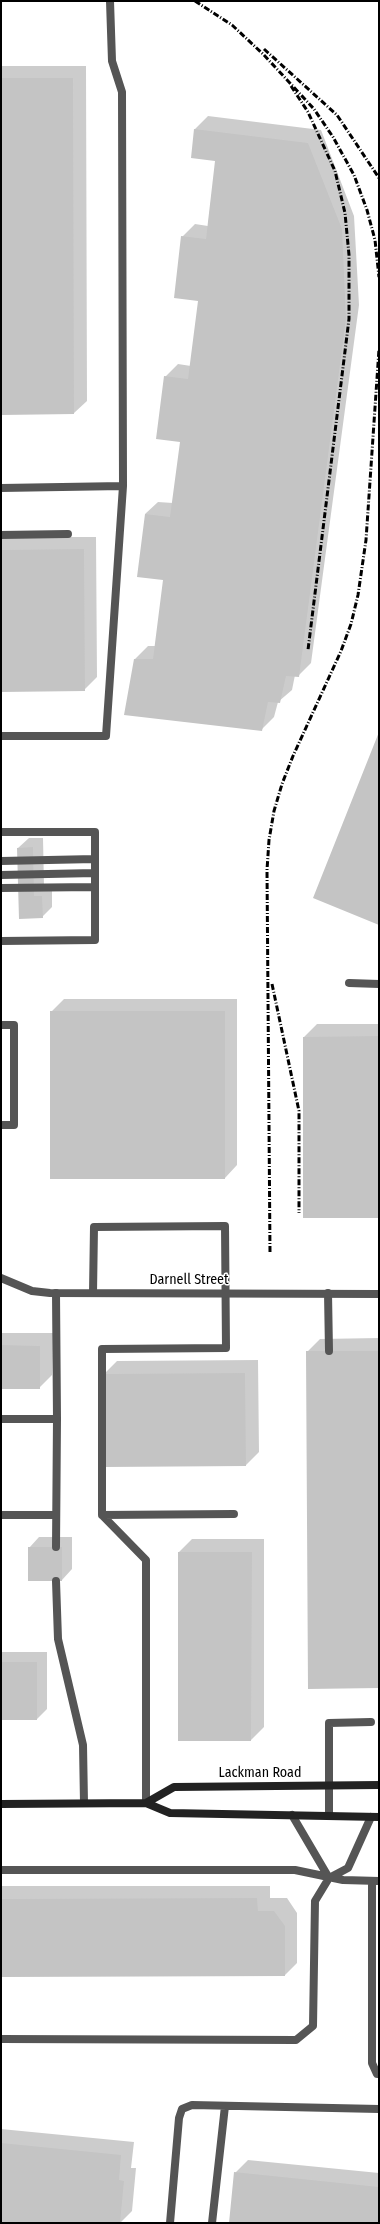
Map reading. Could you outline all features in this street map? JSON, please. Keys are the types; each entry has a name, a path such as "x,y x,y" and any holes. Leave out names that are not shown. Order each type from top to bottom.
{"main road":[{"name":"Lackman Road","path":"146,1803 174,1787 379,1785"},
{"name":"Lackman Road","path":"1,1804 146,1803 170,1813 375,1817"}],"street":[{"path":"1,736 106,736 122,486 122,92 112,61 110,1"},
{"path":"1,488 122,486"},
{"path":"1,535 68,534"},
{"path":"1,832 95,832 95,940 1,941"},
{"path":"1,860 95,859"},
{"path":"1,875 95,873"},
{"path":"1,888 95,887"},
{"path":"350,983 379,984"},
{"path":"1,1025 14,1025 14,1125 1,1125"},
{"path":"93,1293 94,1227 225,1226 226,1348 102,1349 102,1515 146,1560 146,1803"},
{"name":"Darnell Street","path":"1,1278 32,1291 56,1293 379,1294"},
{"path":"56,1293 56,1547"},
{"path":"328,1293 329,1351"},
{"path":"1,1419 57,1419"},
{"path":"102,1515 234,1514"},
{"path":"1,1515 56,1515"},
{"path":"56,1581 58,1638 83,1745 84,1803"},
{"path":"329,1816 329,1723 371,1722"},
{"path":"292,1815 329,1878"},
{"path":"1,2039 296,2040 313,2026 315,1901 329,1878 348,1868 375,1817"},
{"path":"1,1870 295,1870 329,1878 376,1881 372,2063 377,2074 379,2074"},
{"path":"170,2223 179,2118 182,2109 192,2105 379,2108"},
{"path":"212,2223 225,2106"}],"building":[{"path":"1,78 73,78 74,414 1,415"},
{"path":"194,129 308,143 342,229 346,319 299,677 286,676 280,703 268,702 262,731 124,715 134,659 153,659 163,580 137,577 145,514 170,517 180,442 156,439 164,376 188,379 198,301 174,298 181,236 206,239 215,161 191,158"},
{"path":"84,549 85,691 1,692 1,550"},
{"path":"379,732 379,925 313,898"},
{"path":"33,847 34,896 42,896 43,918 19,919 17,848"},
{"path":"50,1011 225,1011 225,1179 50,1179"},
{"path":"379,1036 379,1218 303,1218 303,1037"},
{"path":"1,1345 40,1346 40,1389 1,1389"},
{"path":"306,1351 379,1351 379,1688 308,1689"},
{"path":"245,1373 246,1466 104,1467 103,1374"},
{"path":"28,1547 62,1547 62,1581 28,1581"},
{"path":"178,1552 252,1552 251,1741 178,1741"},
{"path":"1,1662 37,1662 37,1720 1,1720"},
{"path":"257,1898 258,1911 274,1911 285,1926 285,1976 1,1977 1,1899"},
{"path":"1,2143 121,2155 119,2180 124,2181 120,2223 1,2223"},
{"path":"234,2172 379,2187 379,2223 229,2223"}],"railway":[{"path":"195,1 232,25 263,54 314,109 333,137 354,175 367,210 375,240 379,277"},
{"path":"264,49 337,115 379,178"},
{"path":"291,86 308,112 335,171 345,213 349,255 349,319 308,650"},
{"path":"270,1252 267,870 269,840 274,811 282,784 293,756 341,651 351,624 358,595 366,540 379,349"},
{"path":"272,984 299,1111 299,1213"}]}
